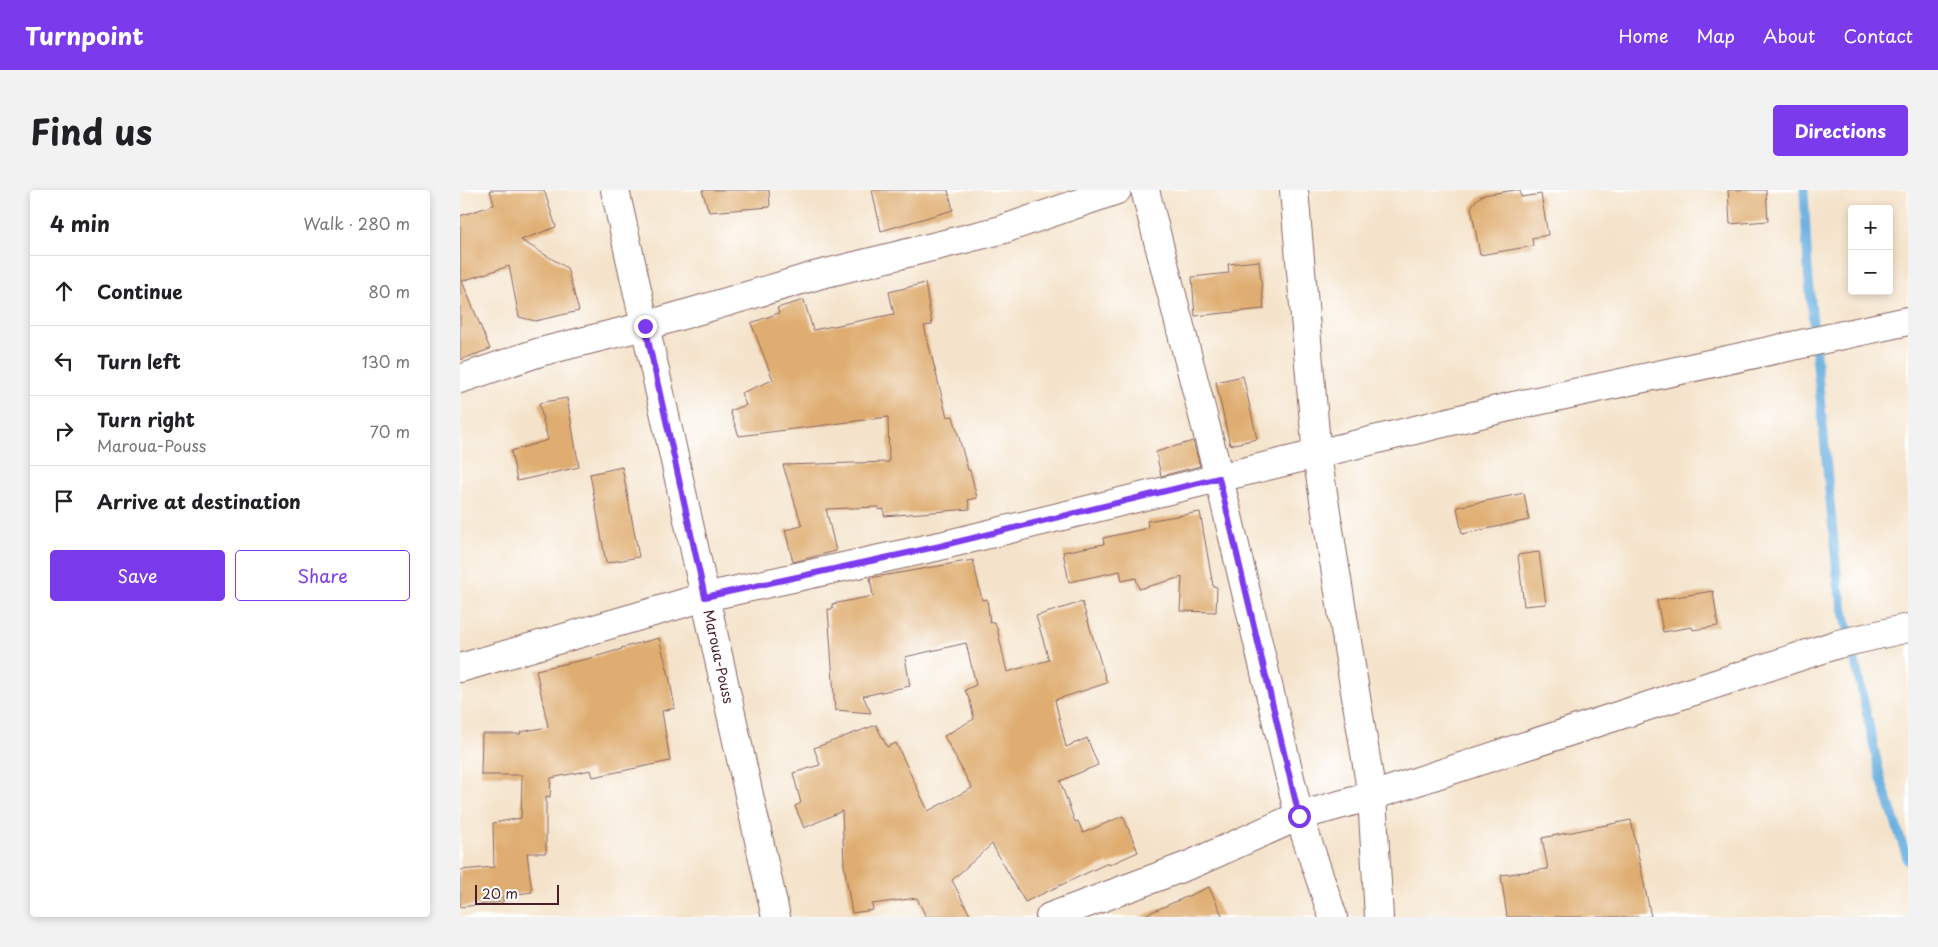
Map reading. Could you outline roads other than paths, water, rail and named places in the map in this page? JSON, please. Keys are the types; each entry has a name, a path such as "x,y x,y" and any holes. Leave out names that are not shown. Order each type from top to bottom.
{"street":[{"name":"Maroua-Pouss","path":"615,190 776,917"},
{"path":"460,379 540,352 645,326 818,275 1001,230 1117,190"},
{"path":"1145,190 1219,478 1299,816 1333,917"},
{"path":"1294,190 1316,456 1372,796 1379,917"},
{"path":"460,668 705,597 940,546 1316,456 1510,407 1802,342 1908,321"},
{"path":"1050,917 1192,864 1299,816 1372,796 1838,644 1908,628"}],"waterway":[{"path":"1804,190 1808,270 1838,584 1881,779 1908,861"}]}
